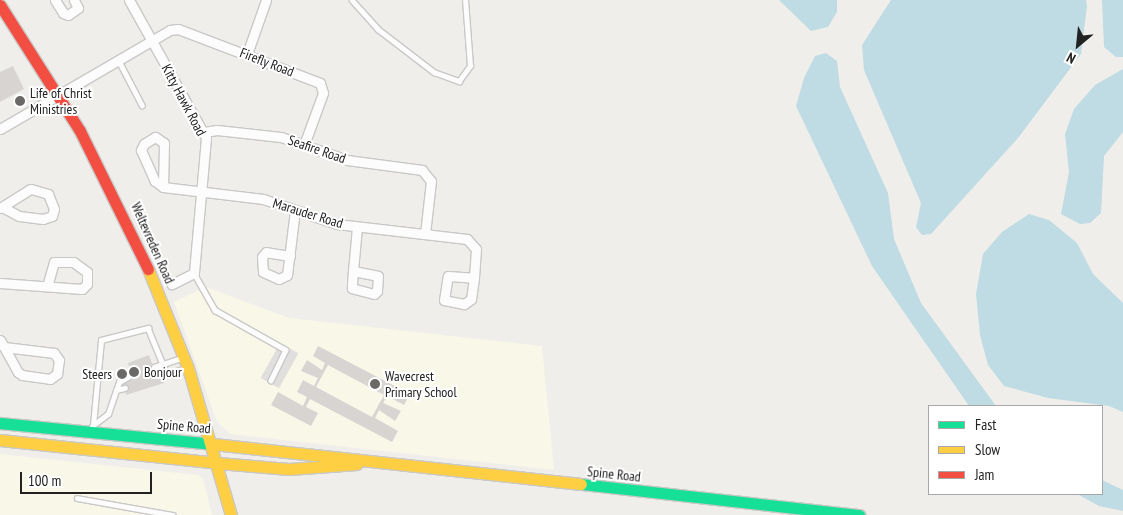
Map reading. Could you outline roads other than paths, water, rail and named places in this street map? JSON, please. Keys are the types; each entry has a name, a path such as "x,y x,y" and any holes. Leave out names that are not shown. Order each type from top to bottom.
{"main road":[{"name":"Weltevreden Road","path":"0,6 59,96 119,204 157,287 186,363 213,444 230,515"},
{"name":"Spine Road","path":"0,423 309,453 366,463 793,511 859,515"},
{"name":"Spine Road","path":"0,440 289,469 366,463"}],"street":[{"path":"55,0 63,13 68,15 78,8 74,0"},
{"name":"Kitty Hawk Road","path":"129,0 204,132 206,147 194,273"},
{"path":"247,54 266,0"},
{"name":"Firefly Road","path":"0,129 170,30 180,29 322,85 323,95 304,145"},
{"name":"Seafire Road","path":"204,132 216,130 273,136 347,160 424,171 431,181 425,234"},
{"path":"157,137 164,142 163,187 156,181 141,150 144,144 157,137"},
{"name":"Marauder Road","path":"163,187 263,199 331,223 465,238 474,242 476,249 474,278"},
{"path":"31,189 48,194 54,209 52,216 43,219 18,216 1,207 31,189"},
{"path":"290,256 295,210"},
{"path":"353,271 357,227"},
{"path":"0,283 82,289 88,284 87,272 73,262 54,262 47,286"},
{"path":"172,284 194,273"},
{"path":"2,344 54,352 58,360 57,374 50,379 22,375 2,344"}],"lane":[{"path":"352,0 378,29 434,72 459,81 470,66 464,0"},
{"path":"119,61 142,105"},
{"path":"194,273 215,310 286,350 271,381"},
{"path":"93,425 101,340 148,328 163,364 164,374 186,363"},
{"path":"154,367 163,364 186,363"},
{"path":"82,432 108,414 120,380 131,375"},
{"path":"116,390 125,388"},
{"path":"77,498 172,515"}],"water":[{"path":"779,0 837,0 837,12 828,27 811,31"},
{"path":"891,0 1086,0 1087,6 1081,54 1018,138 931,234 922,235 916,227 921,203 864,70 862,45"},
{"path":"1102,0 1123,0 1123,57 1116,57 1104,47"},
{"path":"826,53 837,61 840,87 888,193 894,239 921,303 995,405 968,405 872,266 796,106 804,78 815,56"},
{"path":"1123,69 1123,132 1104,156 1101,213 1090,223 1080,224 1061,214 1069,172 1065,134 1074,109 1095,85"},
{"path":"1029,214 1049,220 1077,243 1093,274 1123,303 1123,412 1109,406 1048,398 1004,386 988,365 980,335 976,294 983,254 1002,232"},
{"path":"1103,480 1123,490 1123,511 1099,506 1079,495 1103,495"}],"place":[{"name":"Life of Christ Ministries","path":"20,101"},
{"name":"Bonjour","path":"134,372"},
{"name":"Steers","path":"122,374"},
{"name":"Wavecrest Primary School","path":"375,384"}]}
